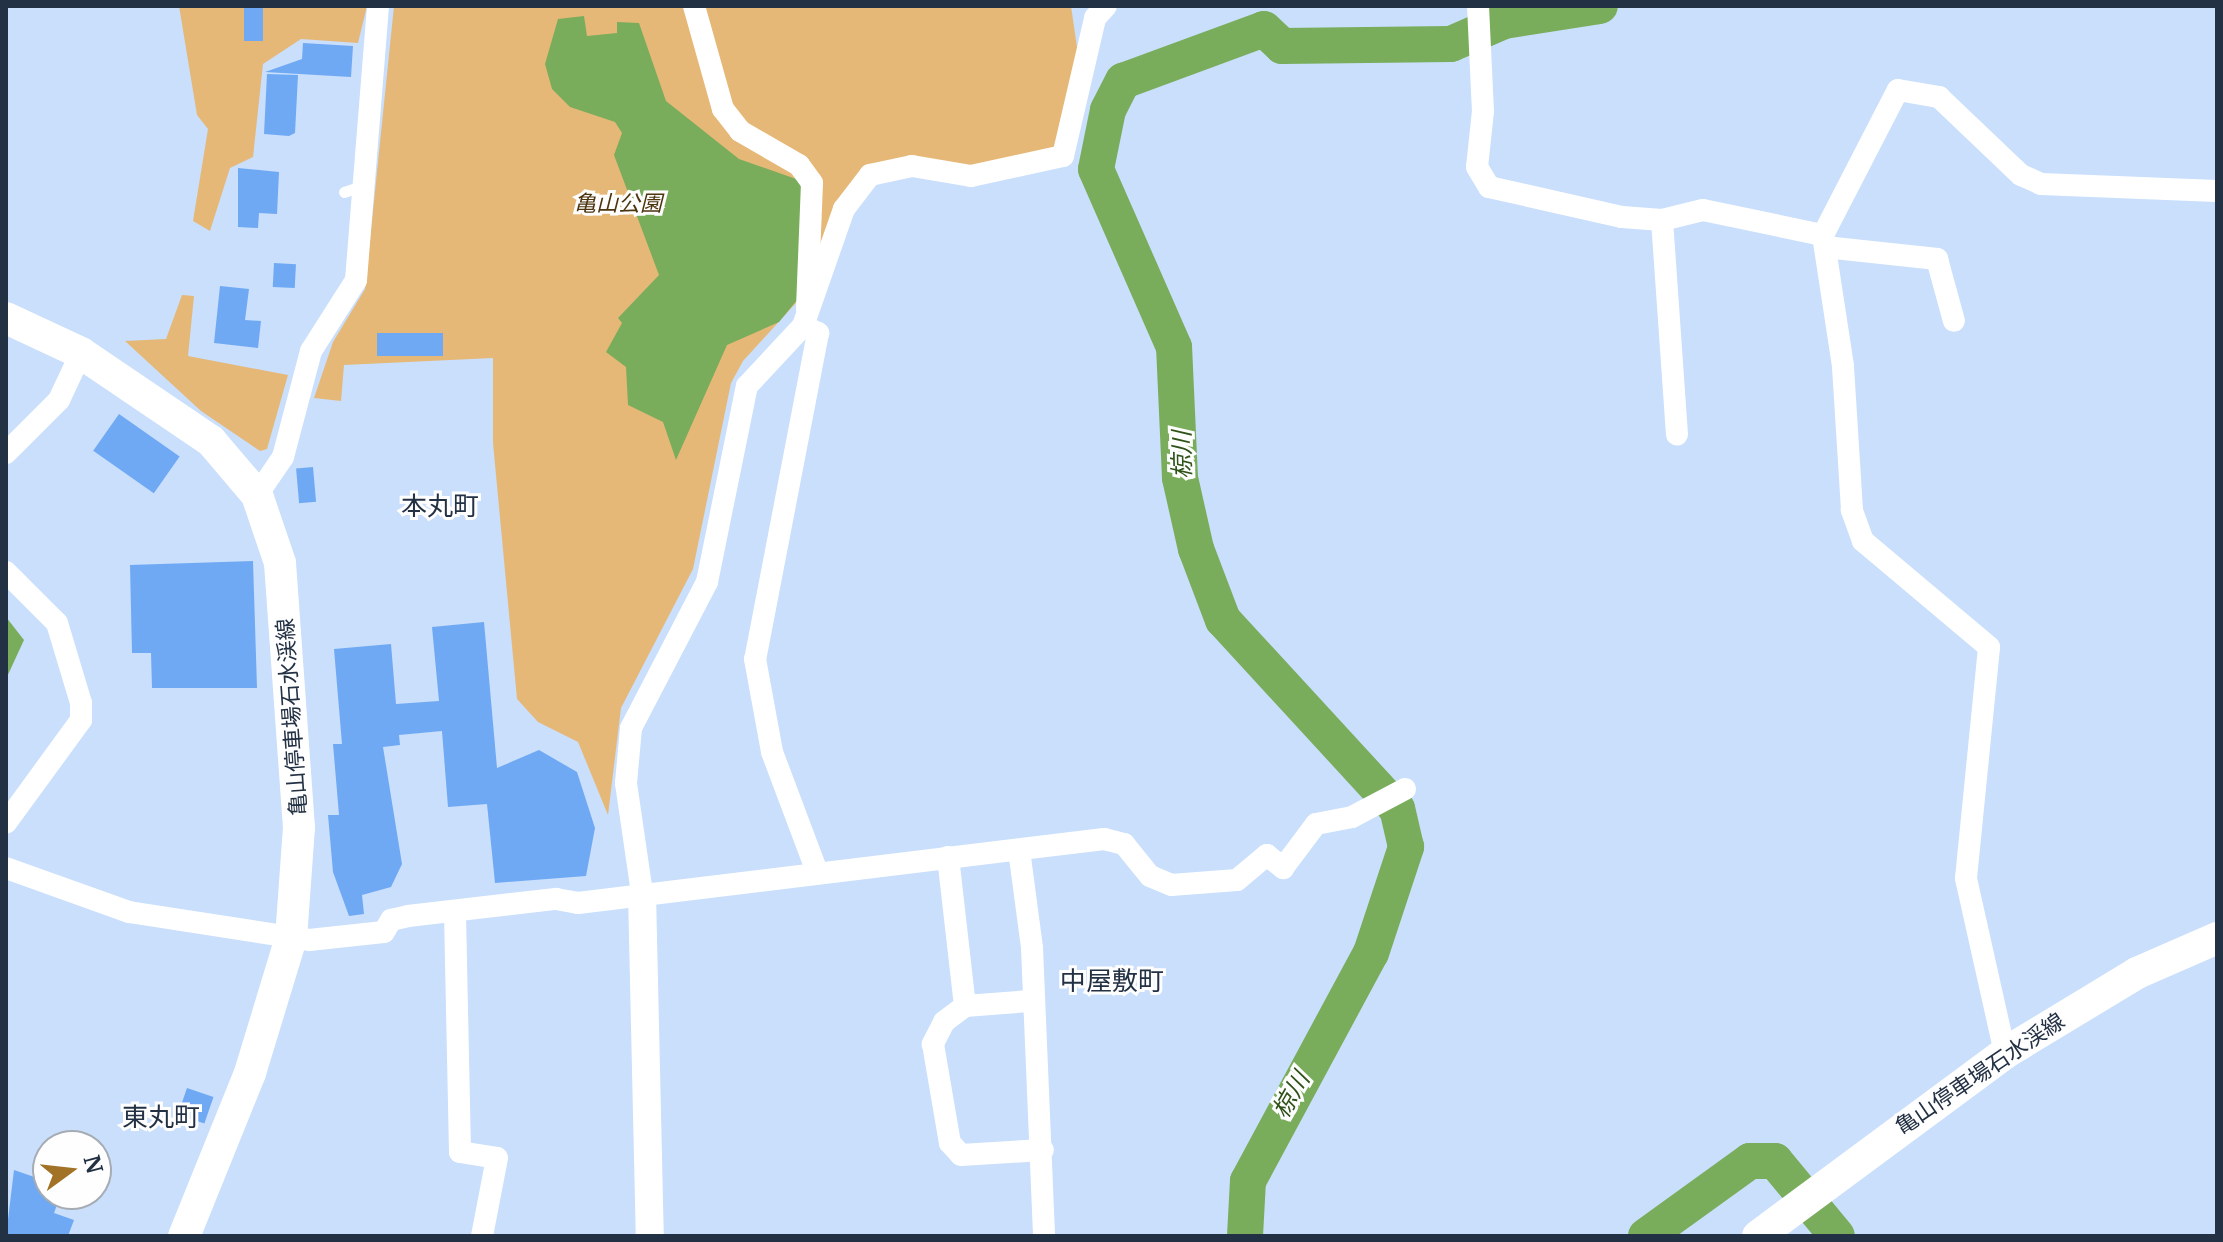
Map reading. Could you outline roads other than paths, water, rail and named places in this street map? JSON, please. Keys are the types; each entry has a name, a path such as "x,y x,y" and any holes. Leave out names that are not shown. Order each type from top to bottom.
{"main road":[{"name":"亀山停車場石水渓線","path":"6,318 81,353 199,431 257,495 285,597 299,827 291,938 254,1060 184,1236"},
{"name":"亀山停車場石水渓線","path":"1758,1236 1874,1146 2005,1053 2137,973 2217,938"}],"street":[{"path":"257,495 283,457 311,351 356,280 354,189 378,6"},
{"path":"694,6 723,109 740,131 799,165 812,183 805,320 818,333 755,659 769,739 817,872"},
{"path":"650,1236 642,893 626,783 631,728 707,582 747,386 805,320 844,209 870,175 912,166 971,176 1063,156 1095,18 1106,6"},
{"path":"1478,6 1482,64 1477,167 1489,187 1662,220 1703,210 1824,241 1937,259 1954,321"},
{"path":"2005,1053 1966,878 1989,647 1863,541 1852,510 1824,241 1898,90 1921,89 1939,97 2021,175 2041,184 2217,191"},
{"path":"1662,220 1677,434"},
{"path":"6,453 59,400 81,353"},
{"path":"6,572 57,623 81,703 81,720 6,823"},
{"path":"6,868 129,912 291,938 384,932 400,918 1104,839 1124,844 1150,876 1171,885 1237,880 1267,855 1283,868 1316,824 1352,817 1404,790"},
{"path":"1019,850 1032,948 1030,1001 1043,1150 1044,1236"},
{"path":"948,857 965,1006"},
{"path":"455,913 460,1152 497,1158 482,1236"},
{"path":"1030,1001 965,1006 944,1022 933,1044 950,1143 961,1155 1043,1150"}],"waterway":[{"name":"椋川","path":"1245,1236 1248,1181 1371,953 1406,847 1397,809 1223,620 1196,549 1180,478 1174,347 1096,169 1108,110 1123,81 1264,29 1282,46 1451,44 1504,21 1600,6"},
{"name":"椋川","path":"1646,1236 1750,1161 1775,1161 1837,1236"}],"district":[{"name":"本丸町","path":"440,506"},
{"name":"中屋敷町","path":"1112,981"},
{"name":"東丸町","path":"161,1117"}],"park label":[{"name":"亀山公園","path":"618,204"}]}
